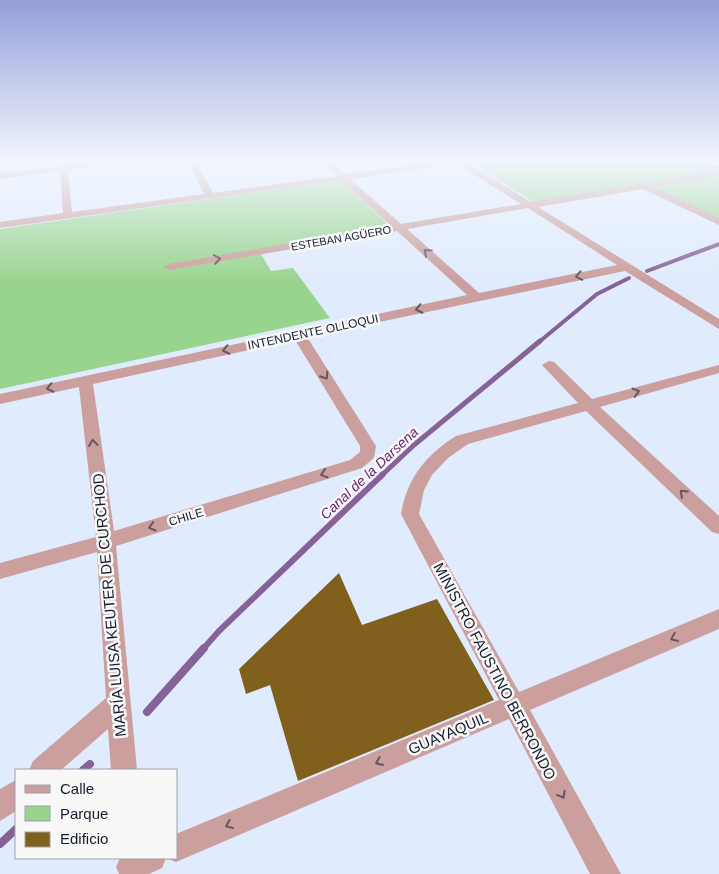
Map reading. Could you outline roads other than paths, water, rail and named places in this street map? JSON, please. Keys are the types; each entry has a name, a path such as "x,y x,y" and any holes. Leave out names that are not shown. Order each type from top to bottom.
{"street":[{"path":"67,201 68,216"},
{"path":"0,225 176,201"},
{"path":"370,201 476,296"},
{"path":"523,201 719,325"},
{"name":"ESTEBAN AGÜERO","path":"169,267 561,201"},
{"path":"676,201 719,222"},
{"name":"INTENDENTE OLLOQUI","path":"0,399 476,296 626,267"},
{"name":"CHILE","path":"0,571 106,541 356,464 368,454 368,446 299,335"},
{"path":"549,365 589,406 719,526"},
{"path":"589,406 719,369"},
{"name":"MARÍA LUISA KEUTER DE CURCHOD","path":"85,380 106,541 124,769"},
{"name":"MINISTRO FAUSTINO BERRONDO","path":"589,406 462,440 446,449 416,483 410,514 606,874"},
{"name":"GUAYAQUIL","path":"178,847 719,619"},
{"path":"43,769 119,703"},
{"path":"0,807 15,794"}],"waterway":[{"name":"Canal de la Darsena","path":"647,271 719,244"},
{"name":"Canal de la Darsena","path":"539,342 597,294 629,278"},
{"name":"Canal de la Darsena","path":"382,475 414,445 540,341"},
{"name":"Canal de la Darsena","path":"203,649 219,631 383,474"},
{"name":"Canal de la Darsena","path":"147,712 204,648"},
{"name":"Canal de la Darsena","path":"84,769 90,764"},
{"name":"Canal de la Darsena","path":"0,844 15,830"}]}
